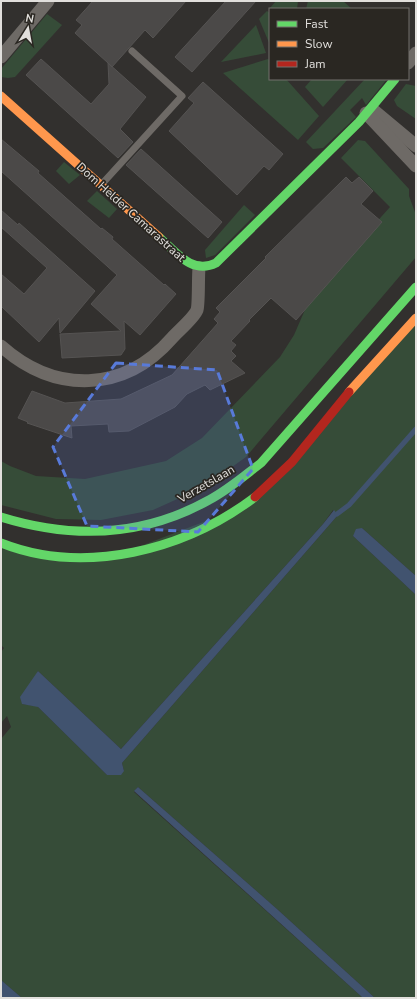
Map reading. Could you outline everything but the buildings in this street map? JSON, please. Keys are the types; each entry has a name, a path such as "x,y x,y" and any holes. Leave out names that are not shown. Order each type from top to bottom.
{"main road":[{"name":"Dom Helder Camarastraat","path":"1,96 188,262 199,268 208,268 216,263 369,111 394,80"},
{"name":"Verzetslaan","path":"1,517 18,523 71,532 114,531 153,524 191,509 234,485 261,463 416,287"},
{"path":"1,543 11,547 64,557 113,555 157,546 200,532 246,506 278,477 334,409 416,318"}],"street":[{"path":"1,58 48,1"},
{"path":"409,62 416,53"},
{"path":"369,111 416,146"},
{"path":"369,111 416,166"},
{"path":"1,346 27,366 49,376 76,381 99,381 120,375 144,364 160,352 197,310 199,268"}],"lane":[{"path":"101,186 182,96 132,51"}],"highlighted area":[{"path":"116,363 217,370 253,469 198,532 87,526 53,447"}],"green space":[{"path":"276,1 298,1 297,8 270,8"},
{"path":"308,1 343,1 351,8 306,8"},
{"path":"267,11 269,12 269,43 259,19"},
{"path":"47,14 62,25 15,77 1,77 1,69"},
{"path":"256,25 266,53 221,62"},
{"path":"268,59 269,80 287,80 319,116 298,140 223,73"},
{"path":"311,80 347,80 323,107 305,87"},
{"path":"364,80 386,80 366,105 362,98 350,110 356,117 323,148 313,149 306,142"},
{"path":"406,84 416,86 416,119 397,106 394,100"},
{"path":"358,140 365,141 409,189 409,196 416,215 416,257 246,457 204,487 153,510 101,520 56,519 1,505 1,461 36,476 85,479 166,461 202,438 280,357 294,335 307,305 356,245 390,207 341,158"},
{"path":"64,162 80,175 69,184 56,171"},
{"path":"97,191 117,209 109,218 87,201"},
{"path":"244,205 255,215 215,255 206,258 205,250"},
{"path":"416,321 416,576 362,528 353,536 416,595 416,998 375,998 277,909 138,787 134,792 363,998 22,998 1,980 1,739 11,727 7,716 1,723 1,652 4,648 1,645 1,549 104,560 253,503","holes":["333,510 338,515 122,763 124,771 107,775 37,706 22,704 38,671 121,749 323,524"]}],"water":[{"path":"334,510 338,515 122,763 124,771 121,775 107,775 38,707 22,704 20,697 38,671 121,749"},
{"path":"362,528 416,576 416,595 353,536 356,529"},
{"path":"138,787 277,909 375,998 363,998 134,791"},
{"path":"1,980 22,998 1,998"}],"waterway":[{"path":"337,514 349,505 416,429"}],"traffic: fast":[{"path":"159,237 178,255 192,264 207,266 216,263 359,122 394,80"},
{"path":"1,517 54,529 107,531 159,521 184,512 209,500 261,463 416,287"},
{"path":"1,543 33,553 66,557 100,557 133,552 166,544 198,531 227,516 255,497"}],"traffic: slow":[{"path":"1,96 159,237"},
{"path":"349,392 416,318"}],"traffic: jam":[{"path":"255,497 292,462 349,392"}]}
